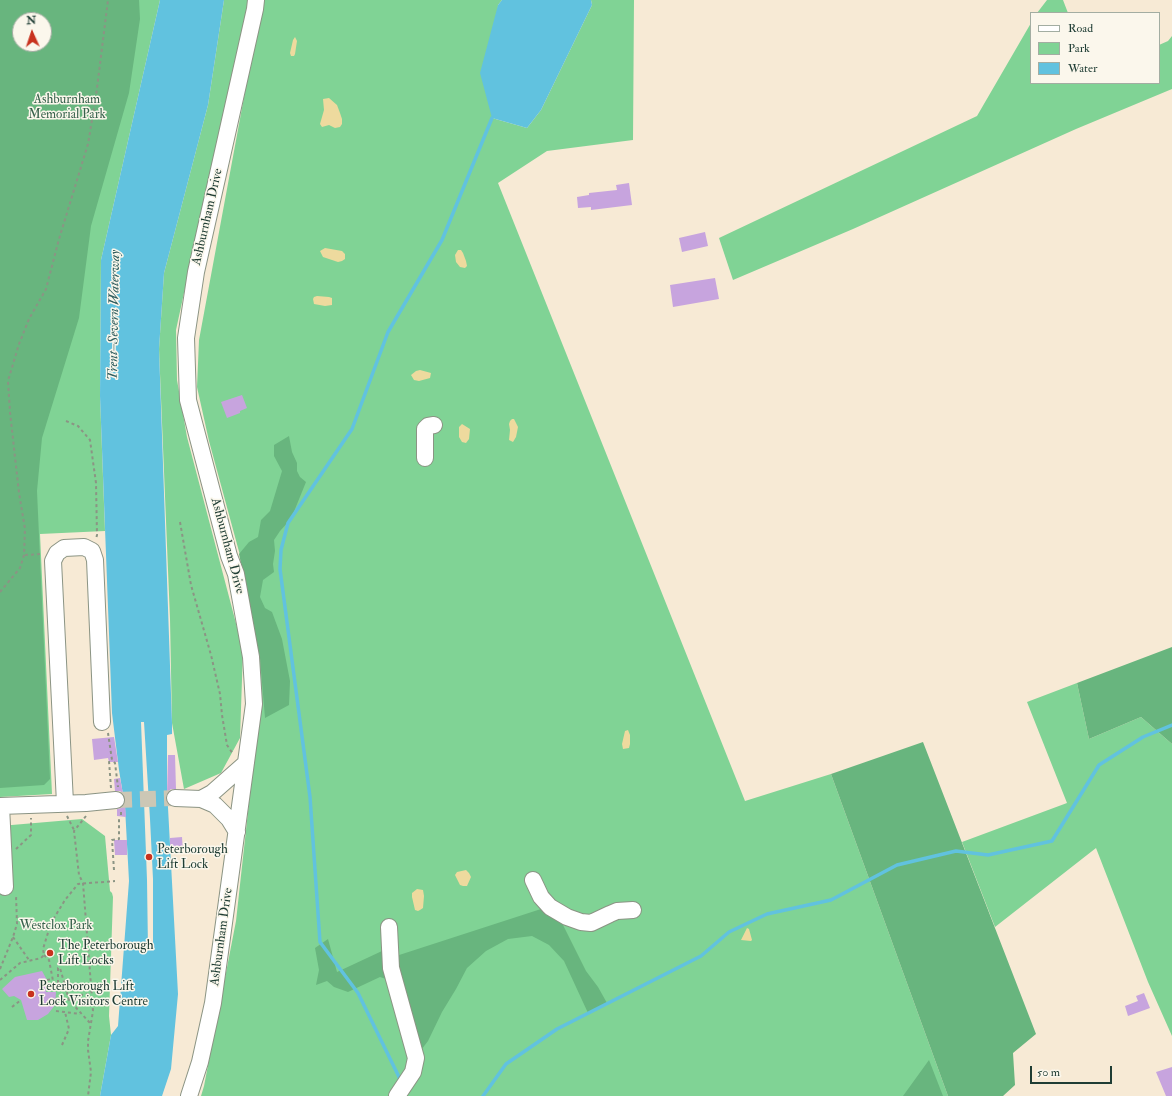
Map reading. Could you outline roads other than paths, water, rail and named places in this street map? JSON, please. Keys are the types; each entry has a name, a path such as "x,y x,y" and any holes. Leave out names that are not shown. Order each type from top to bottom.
{"street":[{"name":"Ashburnham Drive","path":"189,1096 200,1062 213,1003 237,832 243,766 254,704 251,657 236,574 229,556 188,400 186,338 196,272 256,0"},
{"path":"425,458 425,429 428,426 434,425"},
{"path":"65,803 53,562 57,553 64,548 84,546 92,551 95,560 102,722"},
{"path":"201,799 212,793 243,766"},
{"path":"175,798 201,799 215,805 229,819 237,832"},
{"path":"5,887 0,806 86,803 119,800"},
{"path":"533,880 541,897 550,907 567,917 581,922 592,923 617,911 633,910"},
{"path":"388,927 391,968 416,1058 413,1072 397,1096"}],"water":[{"name":"Trent–Severn Waterway","path":"160,0 224,0 208,105 164,273 159,349 172,723 172,734 167,735 167,789 178,994 171,1069 162,1096 100,1096 111,1035 118,1026 129,881 125,807 112,713 100,396 101,260","holes":["141,722 144,722 153,879 153,950 148,950"]},
{"path":"502,0 591,0 592,5 541,110 527,128 492,118 480,73 498,5"}],"waterway":[{"path":"400,1082 399,1077 358,993 320,942 310,797 280,569 281,550 288,523 352,429 388,332 442,240 492,118"},
{"path":"483,1096 506,1064 557,1029 701,956 729,932 767,914 831,900 897,865 956,851 988,855 1052,841 1099,765 1143,737 1172,725"}],"tunnel":[{"path":"116,800 175,798"}],"place":[{"name":"Peterborough Lift Lock","path":"149,857"},
{"name":"The Peterborough Lift Locks","path":"50,953"},
{"name":"Peterborough Lift Lock Visitors Centre","path":"31,994"}],"park label":[{"name":"Ashburnham Memorial Park","path":"67,108"},
{"name":"Westclox Park","path":"56,926"}]}
